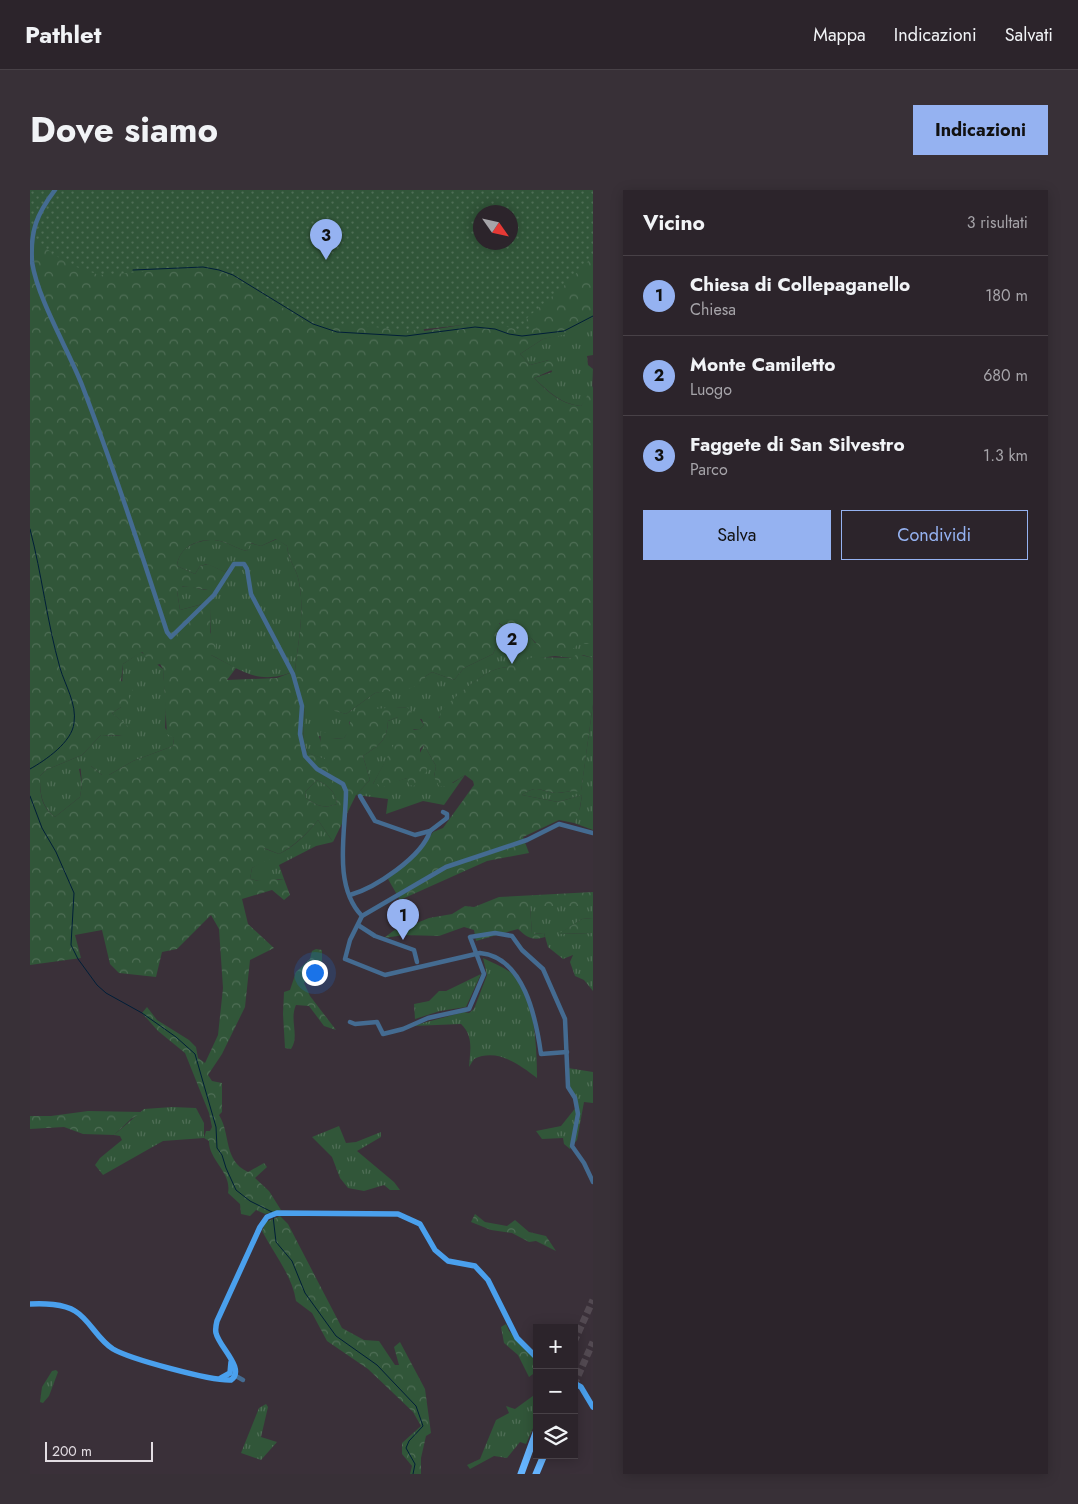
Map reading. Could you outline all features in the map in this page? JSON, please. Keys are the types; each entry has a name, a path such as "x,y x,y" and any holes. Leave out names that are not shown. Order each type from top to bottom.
{"highway":[{"path":"521,1474 533,1441"},
{"path":"536,1474 542,1459"}],"main road":[{"path":"30,1304 66,1307 76,1311 97,1337 123,1354 140,1360 231,1380 236,1370 216,1333 217,1321 260,1227 267,1217 277,1213 398,1214 420,1224 435,1250 448,1260 475,1266 488,1280 517,1338 533,1354"},
{"path":"578,1385 593,1407"}],"street":[{"path":"56,190 34,222 32,262 38,281 85,392 167,632 171,637 214,595 234,564 244,564 247,569 251,594 293,674 302,706 300,734 305,756 317,769 343,784 346,791 344,865 353,905 362,916"},
{"path":"360,796 370,815 381,825 415,835 430,831 447,818 447,814 443,812"},
{"path":"567,1052 541,1054 536,1023 524,990 513,970 494,954 477,953 385,975 345,959 350,940 362,916 446,867 527,840 559,824 593,833"},
{"path":"350,895 375,885 410,859 420,850 430,831"},
{"path":"358,925 375,936 414,950 417,962"},
{"path":"350,1022 355,1024 377,1022 383,1034 403,1029 428,1018 469,1009 484,974 470,937 495,933 512,936 522,950 543,969 565,1019 568,1087 575,1098 578,1114 572,1146 584,1163 593,1182"},
{"path":"233,1374 243,1380"}],"green space":[{"path":"30,190 593,190 593,318 568,334 543,339 520,354 530,365 549,360 557,363 559,367 534,378 550,393 567,403 581,406 593,386 593,644 578,644 572,650 550,652 543,650 531,638 521,637 521,644 517,649 512,642 513,633 499,623 501,634 493,654 464,668 454,680 432,672 426,676 421,684 408,689 375,693 346,714 331,710 325,716 319,714 308,703 305,706 303,742 308,753 325,759 320,744 321,731 329,734 332,739 344,738 351,719 357,711 407,707 412,712 406,722 398,717 388,721 384,738 374,749 363,756 370,780 356,795 333,842 318,820 300,839 279,854 264,848 270,859 252,868 250,879 259,881 267,877 278,880 284,879 290,895 284,900 272,890 242,899 248,924 274,948 250,960 245,1007 222,1054 208,1075 212,1081 222,1083 222,1112 219,1115 223,1122 231,1154 240,1167 248,1172 264,1163 267,1167 255,1178 269,1191 281,1210 265,1214 256,1210 250,1216 241,1214 240,1204 228,1193 227,1179 213,1155 209,1141 204,1138 206,1131 210,1131 212,1127 209,1113 185,1053 158,1031 142,1013 147,1007 157,1020 189,1040 196,1047 198,1058 205,1063 218,1035 223,988 219,929 211,915 177,949 162,952 156,977 119,973 110,964 102,930 75,935 81,958 30,965","holes":["414,260 493,320 424,331","276,539 287,546 298,577 301,593 301,616 295,671 277,678 227,680 236,668 211,655 216,645 210,632 211,602 180,610 177,591 183,586 214,591 227,579 238,561 225,572 208,564 200,566 195,574 177,566 178,559 185,549 201,541 218,540 247,551 251,543 261,546","142,652 153,666 160,664 163,669 167,734 174,738 173,746 133,761 109,775 102,775 91,766 80,762 82,784 80,797 55,817 46,808 44,803 41,793 40,776 46,770 82,755 101,735 129,736 135,732 112,713 121,707 129,712 132,707 128,694 133,690 132,685 121,681 123,664","317,780 331,789 337,804 321,806 306,798 305,792"]},
{"path":"30,190 593,190 593,256 565,285 527,318 526,322 537,328 519,330 489,322 408,331 366,326 312,326 226,273 210,269 193,268 99,275 68,264 30,237"},
{"path":"593,318 593,355 587,356 588,365 593,369 592,392 581,406 574,405 561,400 534,378 552,372 549,360 530,365 520,354 543,339 568,333"},
{"path":"277,539 287,546 298,577 301,593 299,638 295,671 271,677 261,677 251,675 211,655 210,602 180,610 177,591 179,587 187,586 210,590 233,564 225,572 207,564 200,566 195,574 177,566 178,559 185,549 201,541 218,540 247,551 250,543 261,546"},
{"path":"498,623 513,633 512,642 521,637 531,638 535,643 593,644 593,658 583,655 572,658 555,656 508,662 508,667 492,671 468,686 447,706 437,720 420,719 424,725 420,729 414,729 390,753 373,784 394,782 407,778 424,745 436,766 434,777 453,783 465,775 444,805 423,801 386,814 388,799 356,795 370,780 363,756 374,749 384,738 388,721 398,717 407,707 373,710 349,722 349,731 344,738 332,739 319,736 326,760 308,753 303,741 305,706 307,702 346,714 375,693 420,684 432,672 454,680 464,668 493,654 501,634"},
{"path":"141,652 163,669 166,707 165,728 174,738 173,746 133,761 109,775 102,775 91,766 79,769 82,784 80,797 55,817 50,813 42,799 40,776 46,770 82,755 101,735 119,736 134,732 112,713 121,707 123,664"},
{"path":"577,654 593,658 593,704 581,792 552,793 536,789 522,795 558,802 582,795 579,813 574,823 559,820 523,837 529,853 487,861 400,900 388,879 421,850 433,832 443,828 474,785 473,781 465,775 447,786 439,786 434,777 436,766 424,745 420,749 420,756 427,761 427,771 414,786 409,785 407,778 380,788 378,784 373,784 401,731 420,729 424,725 420,715 427,715 429,719 437,719 440,717 440,711 472,683 489,672 508,667 508,662 535,657 572,658"},
{"path":"593,704 593,830 574,823 580,808 582,795 558,802 522,795 536,789 552,793 581,791"},
{"path":"317,780 331,789 337,804 321,806 306,798 305,792"},
{"path":"318,820 333,842 316,846 279,865 284,879 259,881 250,879 252,868 260,863 263,848 279,854 290,848"},
{"path":"593,892 593,906 530,906 532,934 544,933 545,937 537,939 530,938 518,929 476,941 474,930 464,927 439,936 404,935 384,938 397,928 407,927 429,918 452,914 465,906 474,907 499,897"},
{"path":"530,906 593,906 593,918 582,919 559,934 593,933 593,991 584,980 575,976 570,962 573,955 563,959 548,947 544,933 532,934"},
{"path":"593,918 593,933 558,934 582,919"},
{"path":"316,949 322,950 322,961 318,969 322,975 308,978 304,983 310,996 336,1030 324,1026 309,1006 296,1005 294,1011 294,1044 291,1049 285,1048 284,992 290,990 296,972 310,959 312,951"},
{"path":"483,958 514,975 521,984 531,1009 537,1078 515,1063 499,1056 491,1055 474,1059 469,1067 470,1039 461,1024 412,1026 464,1012 469,1013 474,1009 487,975"},
{"path":"481,974 466,1007 440,1011 415,1019 414,1004 429,1001 439,991 446,991"},
{"path":"568,1068 593,1072 593,1103 584,1102 577,1140 570,1149 564,1144 563,1138 542,1139 536,1131 561,1126 577,1106 568,1082"},
{"path":"196,1108 204,1123 204,1138 163,1141 103,1175 95,1165 100,1158 122,1140 120,1136 114,1135 144,1109"},
{"path":"88,1111 143,1112 131,1119 114,1135 83,1134 64,1127 30,1129 30,1116 51,1116"},
{"path":"339,1126 346,1143 356,1142 381,1132 381,1137 357,1151 394,1182 400,1190 390,1190 384,1185 364,1191 348,1188 340,1178 332,1157 312,1137"},
{"path":"475,1214 485,1222 507,1226 515,1220 529,1232 546,1236 556,1251 536,1241 529,1242 512,1233 491,1230 471,1222"},
{"path":"280,1216 288,1224 342,1328 364,1340 379,1341 395,1365 399,1365 394,1347 400,1342 425,1389 431,1433 426,1436 421,1458 421,1474 410,1474 412,1466 402,1454 402,1443 421,1426 413,1412 368,1369 327,1341 312,1313 296,1301 287,1273 262,1231 266,1222"},
{"path":"506,1324 509,1331 533,1356 533,1374 529,1377 518,1355 504,1343 501,1327"},
{"path":"56,1370 58,1372 49,1396 43,1403 40,1402 42,1387 52,1371"},
{"path":"533,1396 533,1428 526,1444 520,1442 507,1458 494,1456 470,1469 467,1465 480,1459 496,1420 509,1413 506,1406 515,1409"},
{"path":"266,1404 268,1407 261,1437 277,1442 261,1460 241,1453 259,1408"}],"waterway":[{"path":"133,270 203,267 219,270 233,275 313,324 337,332 406,336 475,327 495,329 522,336 564,331 593,316"},
{"path":"30,529 55,651 74,709 74,723 69,737 50,756 30,769"},
{"path":"30,796 42,828 56,852 74,893 71,945 78,959 97,985 106,993 142,1013 176,1037 195,1054 216,1127 217,1148 222,1155 236,1190 250,1201 272,1212"},
{"path":"273,1216 276,1242 292,1261 305,1293 336,1336 377,1365 416,1406 423,1426 409,1441 406,1448 415,1464 413,1474"}],"tunnel":[{"path":"578,1333 593,1300"},
{"path":"578,1376 593,1342"}],"place":[{"name":"Faggete di San Silvestro","path":"326,260"},
{"name":"Monte Camiletto","path":"512,664"},
{"name":"Chiesa di Collepaganello","path":"403,940"}]}
